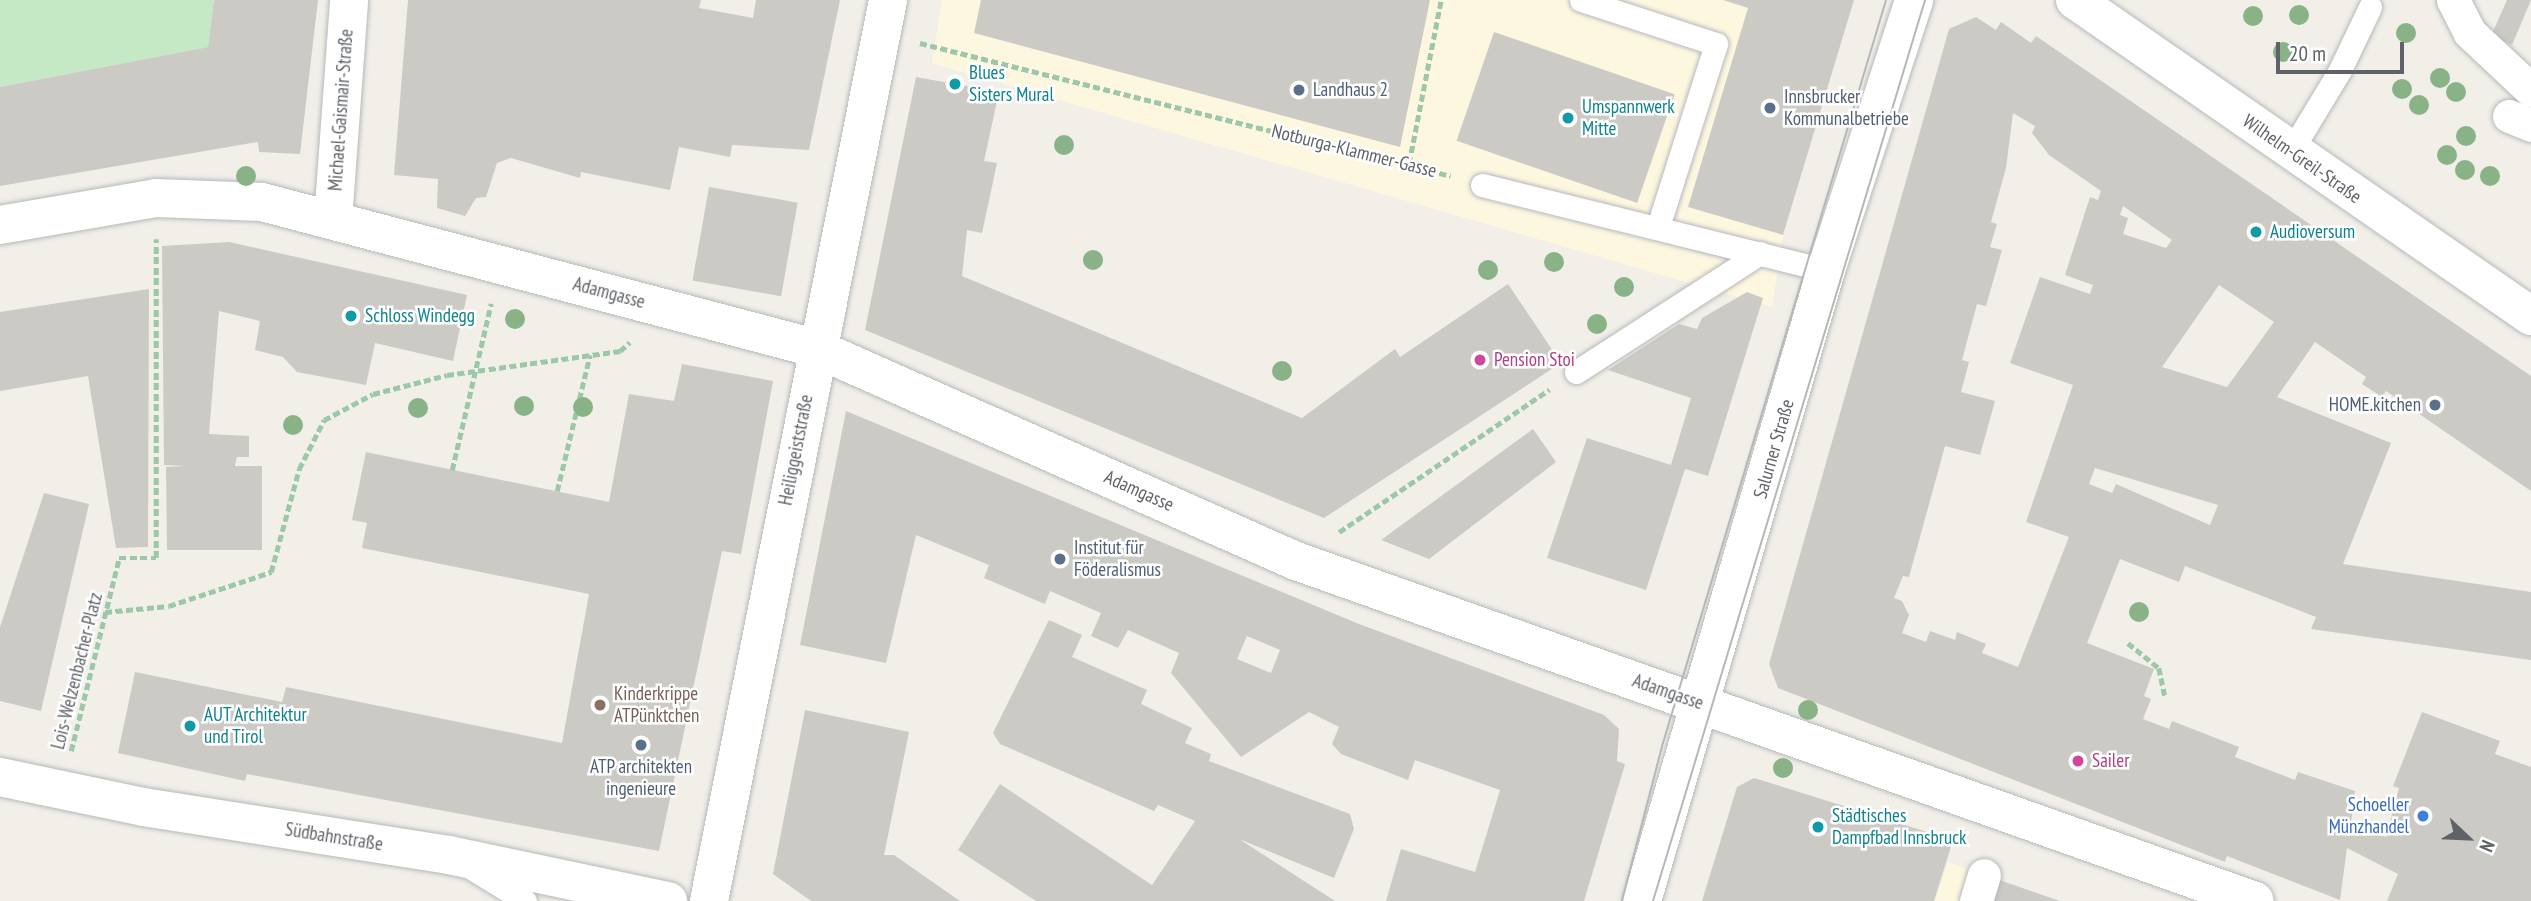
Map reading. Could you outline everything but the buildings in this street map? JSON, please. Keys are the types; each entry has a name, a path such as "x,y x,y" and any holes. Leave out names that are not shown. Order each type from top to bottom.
{"street":[{"name":"Michael-Gaismair-Straße","path":"332,220 349,0"},
{"name":"Salurner Straße","path":"1642,901 1826,270 1914,0"},
{"name":"Wilhelm-Greil-Straße","path":"2075,0 2531,316"},
{"path":"2453,0 2469,32 2531,90"},
{"name":"Heiliggeiststraße","path":"709,901 815,348 884,17"},
{"name":"Adamgasse","path":"0,225 156,198 226,197 332,220 815,348 1296,561 2255,901"},
{"name":"Südbahnstraße","path":"0,776 62,790 449,855 668,901"}],"lane":[{"path":"1581,0 1716,44 1657,227"},
{"path":"2291,151 2340,70 2370,7"},
{"path":"1482,185 1826,270"},
{"path":"1576,372 1760,253"},
{"path":"449,855 525,901"}],"path":[{"path":"1409,163 1441,0"},
{"name":"Notburga-Klammer-Gasse","path":"884,17 1482,185"},
{"name":"Lois-Welzenbacher-Platz","path":"62,790 119,558 156,558 156,198"},
{"path":"452,470 492,300"},
{"path":"105,612 169,606 271,572 299,469 324,420 373,394 475,371 620,351 668,309"},
{"path":"557,491 590,355"},
{"path":"1296,561 1576,372"},
{"path":"2129,643 2160,668 2165,696"}],"shaded area":[{"path":"942,0 1854,0 1783,235 1772,307 932,63"},
{"path":"1948,862 2061,901 1935,901"}],"green space":[{"path":"0,0 214,0 208,47 0,87"}],"tram line":[{"path":"1622,901 1663,743 1886,0"},
{"path":"1653,901 1925,0"}],"place":[{"name":"Blues Sisters Mural","path":"955,84"},
{"name":"Landhaus 2","path":"1299,90"},
{"name":"Innsbrucker Kommunalbetriebe","path":"1770,108"},
{"name":"Umspannwerk Mitte","path":"1568,118"},
{"name":"Audioversum","path":"2256,232"},
{"name":"Schloss Windegg","path":"351,316"},
{"name":"Pension Stoi","path":"1480,360"},
{"name":"HOME.kitchen","path":"2435,405"},
{"name":"Institut für Föderalismus","path":"1060,559"},
{"name":"Kinderkrippe ATPünktchen","path":"600,705"},
{"name":"AUT Architektur und Tirol","path":"190,726"},
{"name":"ATP architekten ingenieure","path":"641,745"},
{"name":"Sailer","path":"2078,761"},
{"name":"Schoeller Münzhandel","path":"2423,816"},
{"name":"Städtisches Dampfbad Innsbruck","path":"1818,827"}]}
